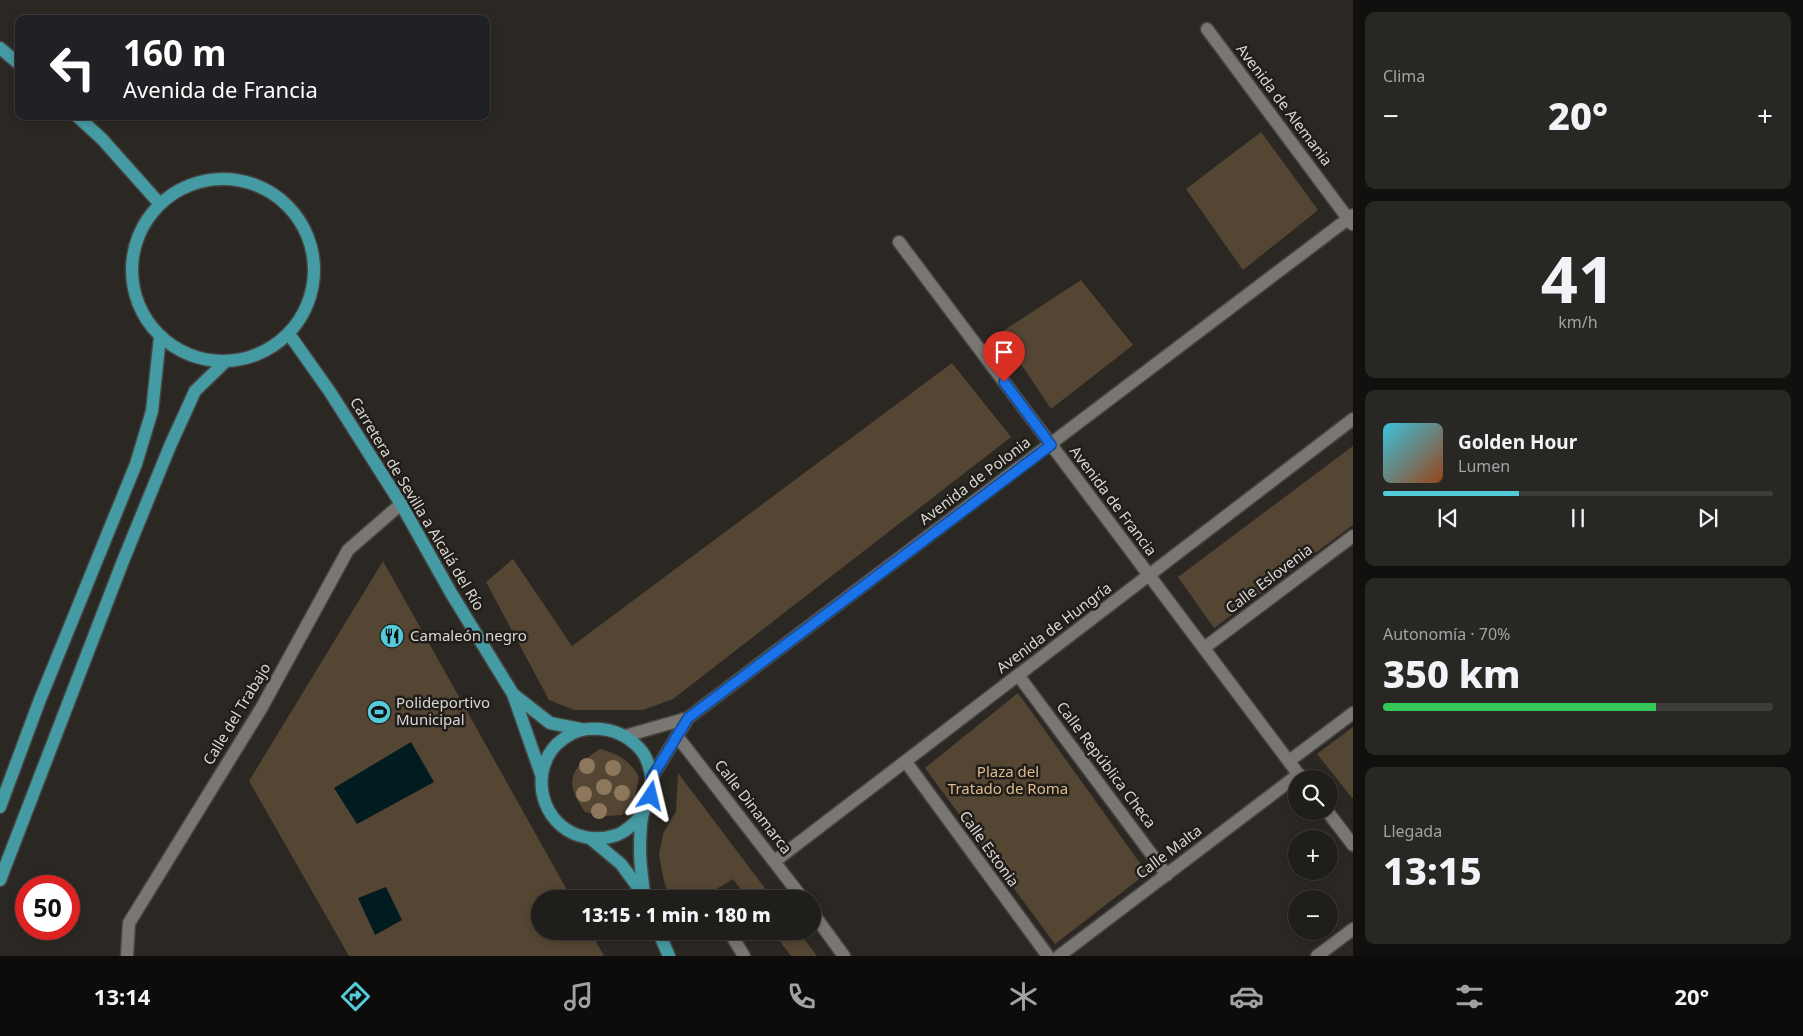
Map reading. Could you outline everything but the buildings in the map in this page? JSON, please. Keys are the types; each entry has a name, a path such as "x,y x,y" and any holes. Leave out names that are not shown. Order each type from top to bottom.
{"main road":[{"path":"0,48 15,61"},
{"path":"81,120 102,139 160,203"},
{"path":"216,178 248,181 276,194 299,217 312,246 315,277 307,308 289,334 270,348 249,358 226,361 202,359 180,350 160,336 142,313 132,285 132,255 142,227 160,203 186,186 216,178"},
{"name":"Carretera de Sevilla a Alcalá del Río","path":"289,334 330,392 401,504 451,592 513,694"},
{"path":"0,807 39,702 136,464 152,411 160,336"},
{"path":"0,880 119,570 170,446 195,391 226,361"},
{"path":"513,694 550,722 581,730"},
{"path":"513,694 542,777"},
{"path":"593,844 617,835 634,825 643,814 651,796 652,777 642,752 625,736 611,729 581,730 567,736 552,748 543,766 541,788 546,806 556,822 572,834 593,844 621,864 639,890"},
{"path":"643,814 640,852 643,890"},
{"path":"572,834 578,846"},
{"path":"662,940 669,956"}],"street":[{"name":"Avenida de Alemania","path":"1208,29 1351,219"},
{"name":"Avenida de Polonia","path":"625,736 688,718 1351,219"},
{"name":"Avenida de Francia","path":"900,242 1296,770"},
{"name":"Avenida de Hungría","path":"775,861 1353,420"},
{"name":"Calle del Trabajo","path":"127,956 129,923 262,707 348,550 401,504"},
{"name":"Calle Eslovenia","path":"1204,648 1353,536"},
{"name":"Calle República Checa","path":"1018,675 1166,875"},
{"path":"1289,761 1353,713"},
{"name":"Avenida de Polonia","path":"652,777 688,718"},
{"name":"Calle Dinamarca","path":"677,736 796,890"},
{"name":"Calle Estonia","path":"906,762 1048,956"},
{"name":"Calle Malta","path":"1059,956 1288,786"},
{"path":"1334,820 1353,845"},
{"path":"821,924 844,956"},
{"path":"1317,956 1353,928"},
{"path":"734,940 744,956"}],"green space":[{"path":"1261,132 1318,210 1243,270 1186,189"},
{"path":"1081,280 1133,345 1051,409 1000,333"},
{"path":"952,363 1011,437 673,699 643,710 574,710 549,700 486,582 513,559 572,646"},
{"path":"1353,446 1353,525 1214,628 1178,577"},
{"name":"Polideportivo Municipal","path":"383,561 567,890 531,890 531,940 595,940 604,956 349,956 249,781"},
{"name":"Plaza del Tratado de Roma","path":"1018,693 1147,873 1055,944 925,768"},
{"path":"1353,727 1353,799 1338,780 1338,770 1330,770 1317,754"},
{"path":"600,749 613,753 623,759 639,777 635,797 622,815 606,816 585,812 574,792 572,784 576,770"},
{"path":"678,773 766,890 741,890 733,879 715,890 667,890 659,855 663,834 676,811"},
{"path":"779,940 805,940 817,956 791,956"}],"water":[{"path":"411,742 434,782 357,824 334,788"},
{"path":"386,887 402,920 375,935 358,898"}],"place":[{"name":"Camaleón negro","path":"392,636"},
{"name":"Polideportivo Municipal","path":"379,712"}],"route":[{"path":"651,796 652,777 688,718 1051,445 1004,382"}]}
